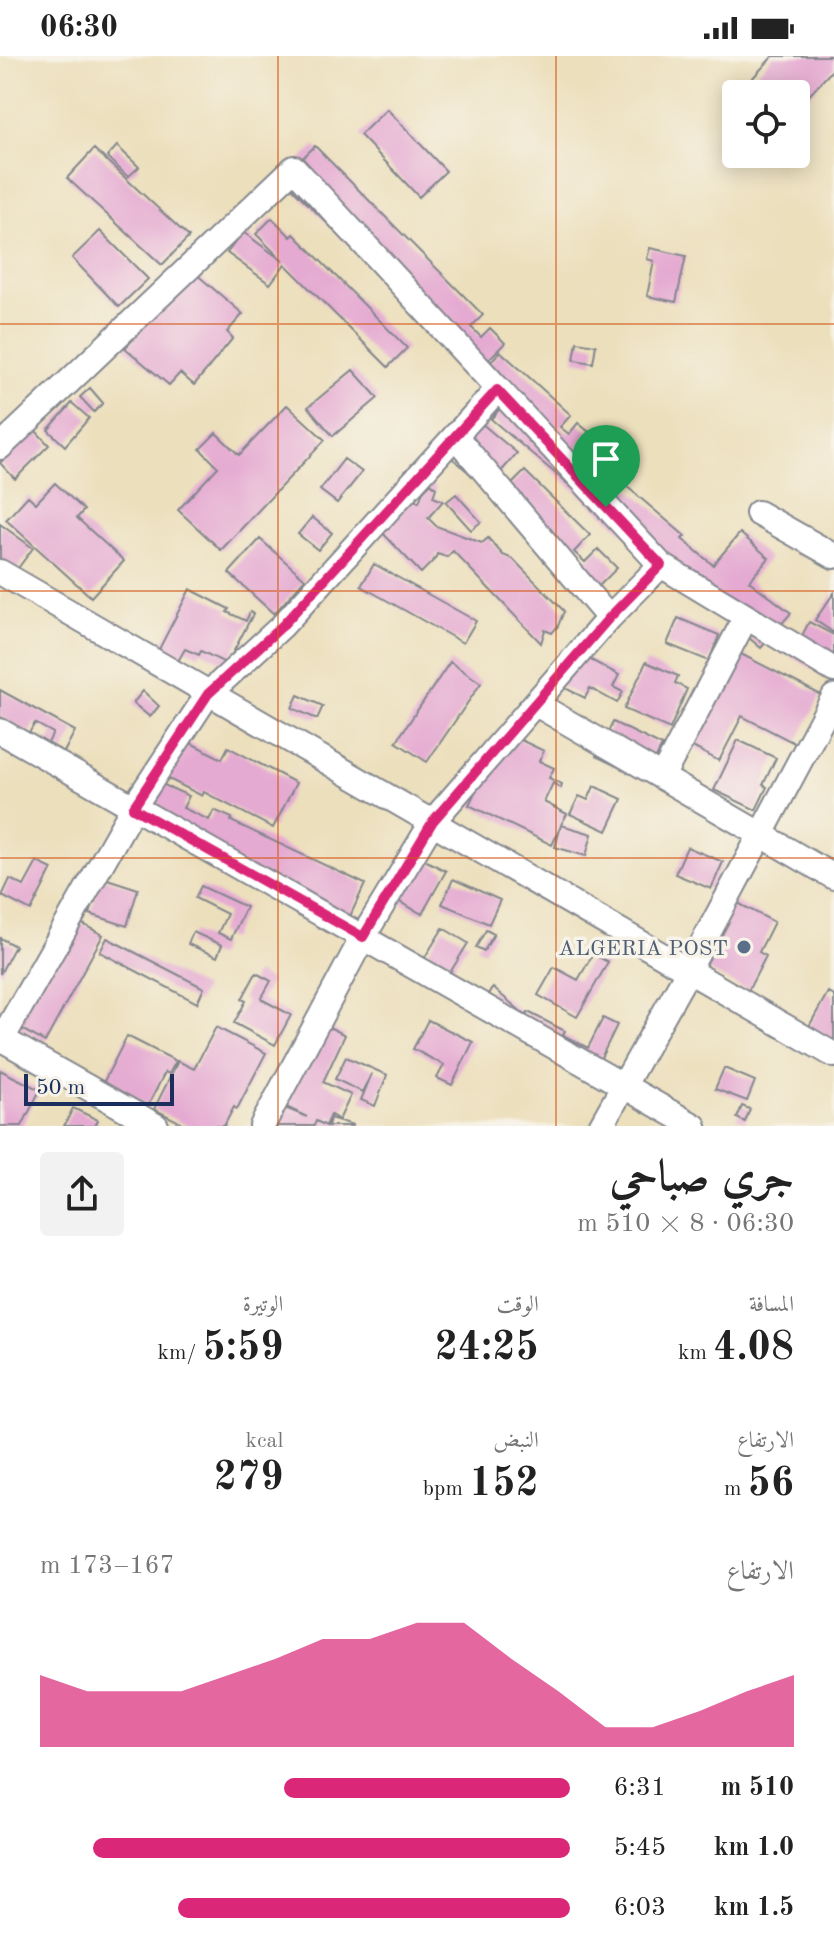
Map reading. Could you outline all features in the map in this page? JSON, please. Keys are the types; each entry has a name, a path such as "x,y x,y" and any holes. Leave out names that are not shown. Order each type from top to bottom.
{"street":[{"path":"0,447 294,168 661,565 834,670"},
{"path":"156,1126 1,1039 133,808 208,694 282,626 497,390"},
{"path":"455,436 609,618"},
{"path":"758,513 834,556"},
{"path":"262,1126 363,937 433,821 609,618 661,565"},
{"path":"0,572 834,1055"},
{"path":"662,777 746,617"},
{"path":"601,1126 688,971 834,697"},
{"path":"536,704 834,877"},
{"path":"0,731 694,1126"}],"building":[{"path":"773,56 834,56 834,68 810,95 810,80 751,80"},
{"path":"387,109 446,171 419,197 360,135"},
{"path":"117,146 139,167 128,177 107,157"},
{"path":"315,146 483,315 471,327 481,337 490,328 505,343 476,372 282,178"},
{"path":"94,149 189,237 162,265 67,178"},
{"path":"272,218 291,237 294,234 407,348 388,367 285,264 270,284 227,253 243,232 283,261 256,234"},
{"path":"100,231 148,279 119,307 72,258"},
{"path":"650,248 686,256 676,302 647,296 654,261 647,259"},
{"path":"188,267 243,314 227,332 233,338 194,385 180,373 169,385 125,348 139,333 135,329"},
{"path":"577,342 596,345 593,363 574,360"},
{"path":"500,351 571,415 560,427 569,434 578,423 589,432 578,445 685,536 682,539 713,565 740,533 769,558 749,581 791,613 761,648 491,419 513,393 485,369"},
{"path":"353,370 378,398 333,436 308,407"},
{"path":"90,388 103,403 94,412 80,397"},
{"path":"72,403 89,418 65,446 48,430"},
{"path":"287,405 325,440 221,550 178,510 218,467 200,449 216,433 239,455"},
{"path":"469,413 517,453 487,488 440,448"},
{"path":"34,429 49,445 15,479 0,463"},
{"path":"344,459 362,472 337,503 320,490"},
{"path":"525,471 590,535 574,552 585,562 598,549 617,568 590,595 495,501"},
{"path":"55,483 84,510 77,518 124,561 91,597 6,520 28,496 36,503"},
{"path":"431,483 436,488 433,497 443,501 428,518 436,526 482,543 488,538 564,611 552,633 545,630 541,643 453,551 447,557 437,554 421,573 378,528 408,498 419,502 423,491"},
{"path":"456,494 481,522 471,530 446,502"},
{"path":"312,517 332,533 318,550 298,534"},
{"path":"0,524 33,548 13,575 0,566"},
{"path":"260,539 305,579 274,614 229,573"},
{"path":"374,564 476,621 463,643 361,586"},
{"path":"190,589 246,621 250,612 253,614 227,664 201,651 199,655 185,649 177,663 157,653"},
{"path":"834,593 834,633 815,620"},
{"path":"678,618 719,635 709,661 667,644"},
{"path":"809,622 834,635 834,680 791,657"},
{"path":"731,649 821,695 796,744 742,716 719,761 683,742"},
{"path":"576,652 619,675 613,687 623,692 617,703 590,688 585,698 559,685"},
{"path":"450,662 481,683 427,762 396,742"},
{"path":"646,662 678,676 675,683 687,689 670,729 624,709"},
{"path":"0,690 75,731 64,752 48,743 53,733 35,723 29,733 0,717"},
{"path":"143,691 159,706 150,717 133,703"},
{"path":"298,695 323,706 317,719 292,708"},
{"path":"613,722 662,746 645,780 596,756"},
{"path":"504,732 544,751 539,761 554,768 549,778 562,784 561,788 553,783 544,802 567,814 561,825 592,834 586,856 555,847 561,826 552,845 469,805"},
{"path":"179,737 222,759 228,747 296,783 273,828 204,792 202,796 159,774"},
{"path":"738,740 776,758 763,785 767,787 756,810 714,790"},
{"path":"148,778 189,796 183,808 209,820 214,810 365,884 346,925 131,813"},
{"path":"594,786 622,799 607,831 570,814 579,796 588,800"},
{"path":"687,847 723,862 711,889 675,874"},
{"path":"419,857 446,871 422,914 396,900"},
{"path":"37,862 52,869 31,911 2,896 10,879 24,886"},
{"path":"101,877 138,889 127,926 90,914"},
{"path":"453,879 500,900 489,924 442,904"},
{"path":"201,886 246,907 231,939 218,933 227,914 195,898"},
{"path":"734,901 774,922 759,952 766,956 748,991 700,966"},
{"path":"70,917 103,935 45,1042 12,1024"},
{"path":"443,928 468,943 448,976 417,970"},
{"path":"486,930 494,934 484,951 476,947"},
{"path":"193,932 222,945 217,957 188,944"},
{"path":"0,938 15,946 0,974"},
{"path":"107,938 204,988 197,1003 100,952"},
{"path":"593,954 608,962 577,1017 538,995 554,967 578,980"},
{"path":"256,973 271,981 261,999 291,1015 275,1045 234,1023"},
{"path":"493,988 525,1015 516,1026 483,999"},
{"path":"828,992 834,996 834,1045 807,1030"},
{"path":"528,1012 565,1031 563,1035 588,1048 603,1018 617,1025 597,1066 520,1028"},
{"path":"428,1020 473,1042 452,1085 437,1078 444,1065 413,1049"},
{"path":"321,1023 345,1035 323,1082 351,1095 339,1120 331,1115 326,1126 316,1121 314,1126 262,1126 273,1103 307,1117 282,1105"},
{"path":"216,1027 266,1053 237,1109 234,1107 224,1126 187,1126 154,1109 178,1061 194,1069"},
{"path":"127,1036 176,1061 169,1074 165,1072 148,1106 103,1083"},
{"path":"346,1057 387,1075 375,1106 361,1100 372,1073 362,1092 335,1079"},
{"path":"724,1068 755,1081 747,1101 715,1089"},
{"path":"0,1070 40,1090 22,1126 0,1126"},
{"path":"742,1106 750,1109 745,1122 737,1118"},
{"path":"73,1108 98,1120 95,1126 64,1126"},
{"path":"330,1118 353,1125 353,1126 328,1126"}],"place":[{"name":"ALGERIA POST","path":"744,947"}],"route":[{"path":"497,390 606,507 661,565 609,618 433,821 363,937 133,808 208,694 282,626 497,390"}]}
